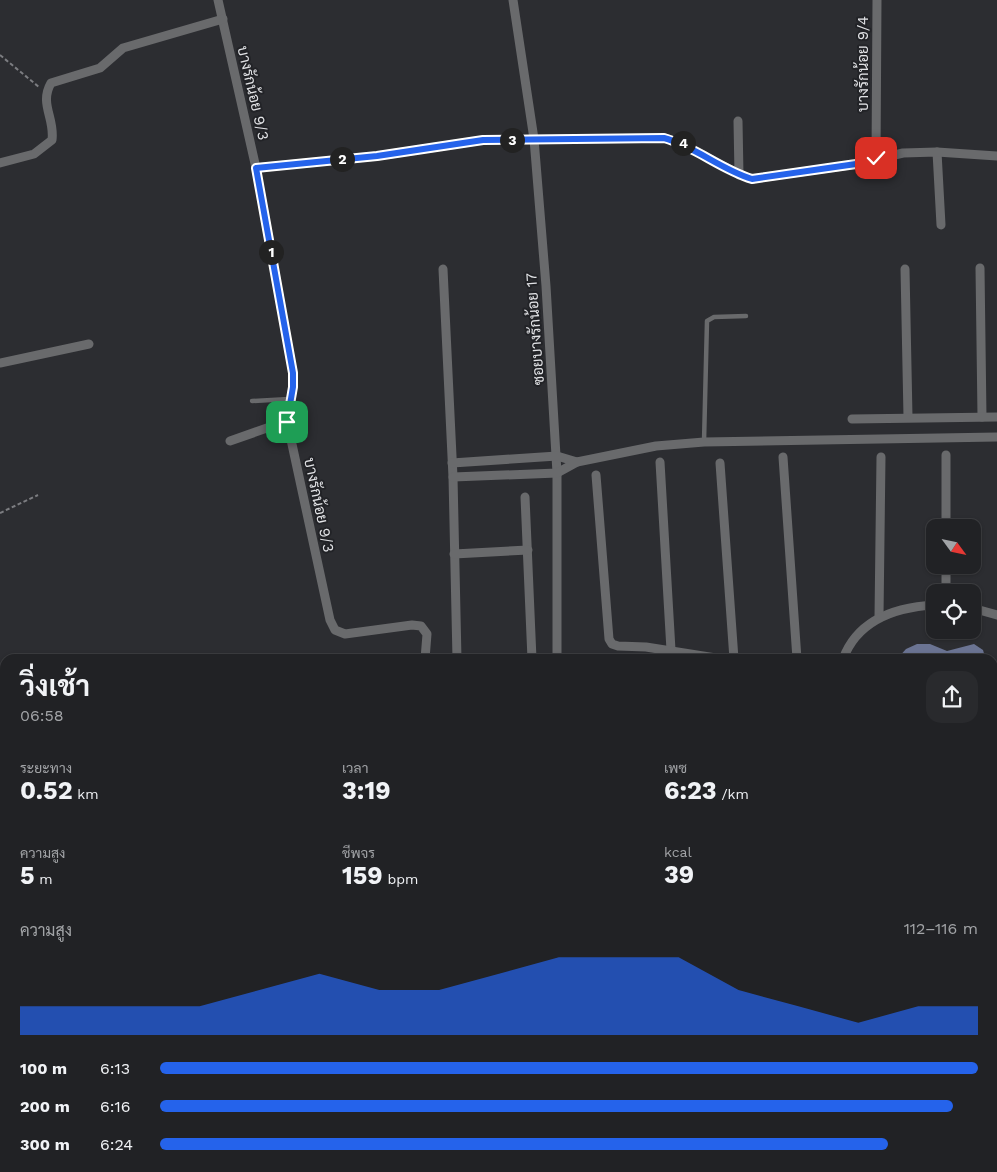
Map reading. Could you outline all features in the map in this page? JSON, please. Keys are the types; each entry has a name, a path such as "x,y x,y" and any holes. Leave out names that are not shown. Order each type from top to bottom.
{"street":[{"name":"บางรักน้อย 9/3","path":"218,0 256,168 293,373 293,387 289,400 287,422 330,620 335,630 345,634 412,625 421,626 427,634 425,654"},
{"name":"ซอยบางรักน้อย 17","path":"513,0 534,139 557,456 557,654"},
{"name":"บางรักน้อย 9/4","path":"876,158 877,0"},
{"path":"0,164 34,154 45,148 52,140 54,130 46,103 46,92 51,83 100,68 123,48 223,19"},
{"path":"738,121 739,175"},
{"path":"256,168 377,156 467,142 534,139 664,138 682,143 739,175 752,179 856,164 903,153 937,152 997,156"},
{"path":"937,152 941,225"},
{"path":"980,268 982,417"},
{"path":"443,269 453,477 457,654"},
{"path":"905,269 908,417"},
{"path":"0,363 89,344"},
{"path":"852,419 997,416"},
{"path":"230,441 287,422"},
{"path":"453,477 557,473 577,462 656,446 704,442 997,437"},
{"path":"946,455 946,519"},
{"path":"452,463 557,456 577,462"},
{"path":"783,457 797,654"},
{"path":"879,617 881,457"},
{"path":"596,475 611,642 618,646 675,653 660,462"},
{"path":"720,463 734,654"},
{"path":"525,497 532,654"},
{"path":"454,554 528,550"},
{"path":"846,654 856,636 879,617 900,609 926,606"},
{"path":"981,611 997,615"}],"lane":[{"path":"704,442 707,321 714,317 746,316"},
{"path":"252,401 289,400"}],"path":[{"path":"0,55 46,92"},
{"path":"0,513 38,494"}],"water":[{"path":"917,644 930,644 947,651 974,644 983,650 984,654 902,654 906,649"}],"route":[{"path":"287,422 286,417 293,387 293,373 256,168 377,156 483,140 534,139 664,138 682,143 735,174 752,179 856,164 876,158"}]}
